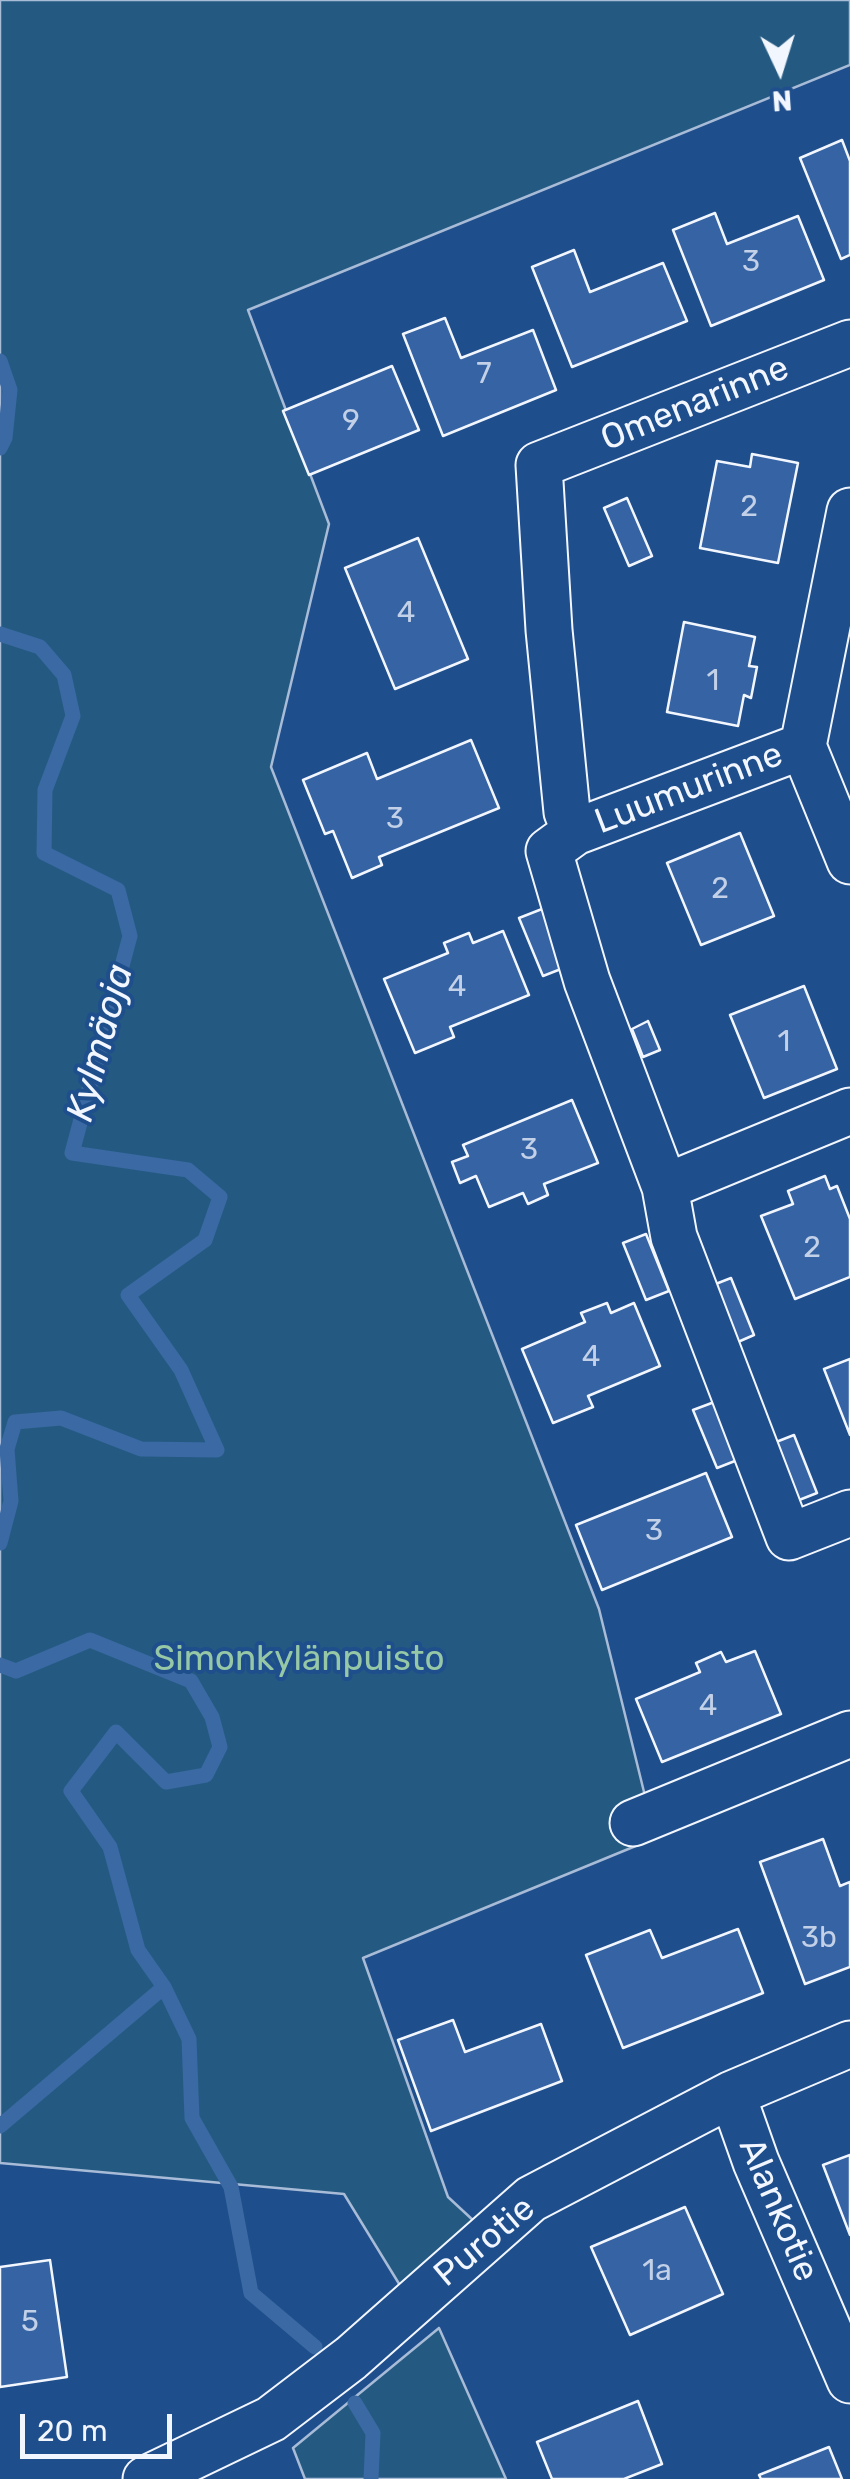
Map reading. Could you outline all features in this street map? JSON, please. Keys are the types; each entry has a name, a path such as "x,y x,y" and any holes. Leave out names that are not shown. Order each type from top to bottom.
{"street":[{"name":"Omenarinne","path":"576,832 567,812 548,630 539,466 850,343"},
{"path":"850,511 803,746 841,810 850,861"},
{"name":"Luumurinne","path":"576,832 803,746"},
{"path":"576,832 549,851 587,982 665,1187 674,1237 789,1537 850,1513"},
{"path":"665,1187 850,1110"},
{"path":"633,1823 850,1734"},
{"name":"Purotie","path":"146,2479 271,2419 352,2358 531,2198 732,2094 850,2044"},
{"name":"Alankotie","path":"732,2094 756,2162 850,2380"}],"green space":[{"name":"Simonkylänpuisto","path":"0,0 850,0 850,65 248,310 329,524 271,767 599,1609 645,1796 660,1836 363,1958 448,2197 475,2222 401,2287 344,2194 0,2163"},
{"path":"439,2328 506,2479 305,2479 293,2448"}],"building":[{"path":"842,140 850,161 850,255 841,259 800,158"},
{"path":"715,213 727,244 798,216 824,280 711,326 673,230"},
{"path":"574,250 590,292 663,263 687,321 572,367 532,267"},
{"path":"445,318 461,358 533,330 556,390 443,436 403,334"},
{"path":"392,366 419,430 309,475 283,411"},
{"path":"752,454 798,463 778,563 700,548 717,461 750,467"},
{"path":"627,498 652,556 629,566 604,508"},
{"path":"418,538 468,659 395,689 345,568"},
{"path":"684,622 755,637 749,666 757,667 751,698 744,695 738,726 667,712"},
{"path":"471,740 499,808 379,857 382,865 352,878 333,831 325,834 303,780 367,753 377,779"},
{"path":"740,833 774,916 701,945 667,863"},
{"path":"542,909 566,967 543,976 519,918"},
{"path":"503,931 529,995 450,1027 454,1037 415,1053 384,979 448,953 444,943 469,933 473,943"},
{"path":"804,986 837,1069 764,1098 730,1015"},
{"path":"648,1021 660,1050 643,1057 632,1029"},
{"path":"572,1100 598,1163 544,1184 548,1195 528,1204 523,1193 489,1207 476,1176 460,1183 452,1162 468,1156 463,1145"},
{"path":"825,1176 830,1189 837,1186 850,1219 850,1277 795,1299 761,1216 793,1204 788,1191"},
{"path":"646,1234 669,1291 646,1300 623,1243"},
{"path":"731,1278 754,1335 731,1345 708,1287"},
{"path":"607,1303 611,1313 634,1303 660,1366 588,1396 593,1407 553,1423 522,1349 585,1322 581,1313"},
{"path":"850,1359 850,1435 824,1369"},
{"path":"717,1401 740,1459 717,1468 693,1410"},
{"path":"794,1435 817,1493 794,1502 771,1444"},
{"path":"706,1473 732,1537 602,1590 576,1525"},
{"path":"755,1651 781,1714 662,1762 636,1699 700,1672 696,1663 721,1652 726,1662"},
{"path":"823,1839 840,1886 850,1882 850,1967 805,1984 760,1862"},
{"path":"738,1929 763,1993 623,2048 586,1955 650,1930 662,1958"},
{"path":"453,2020 465,2052 541,2024 562,2081 431,2131 398,2040"},
{"path":"850,2155 850,2235 823,2165"},
{"path":"685,2207 723,2294 630,2335 591,2247"},
{"path":"50,2260 67,2377 0,2387 0,2267"},
{"path":"638,2401 662,2464 624,2479 552,2479 537,2442"},
{"path":"829,2447 842,2479 761,2479 759,2475"}],"waterway":[{"name":"Kylmäoja","path":"0,361 10,390 5,438 0,448"},
{"name":"Kylmäoja","path":"0,634 40,647 64,675 73,716 45,790 44,853 118,890 130,936 72,1153 188,1170 220,1197 205,1240 128,1295 181,1370 217,1450 141,1449 61,1418 15,1422 7,1449 11,1501 0,1543"},
{"name":"Kylmäoja","path":"0,1665 16,1671 90,1640 191,1681 212,1717 220,1747 206,1775 166,1782 116,1732 71,1791 110,1847 138,1950 164,1987 189,2039 192,2118 231,2187 251,2293 315,2347"},
{"path":"0,2126 164,1987"},
{"name":"Kylmäoja","path":"355,2403 373,2433 371,2479"}]}
